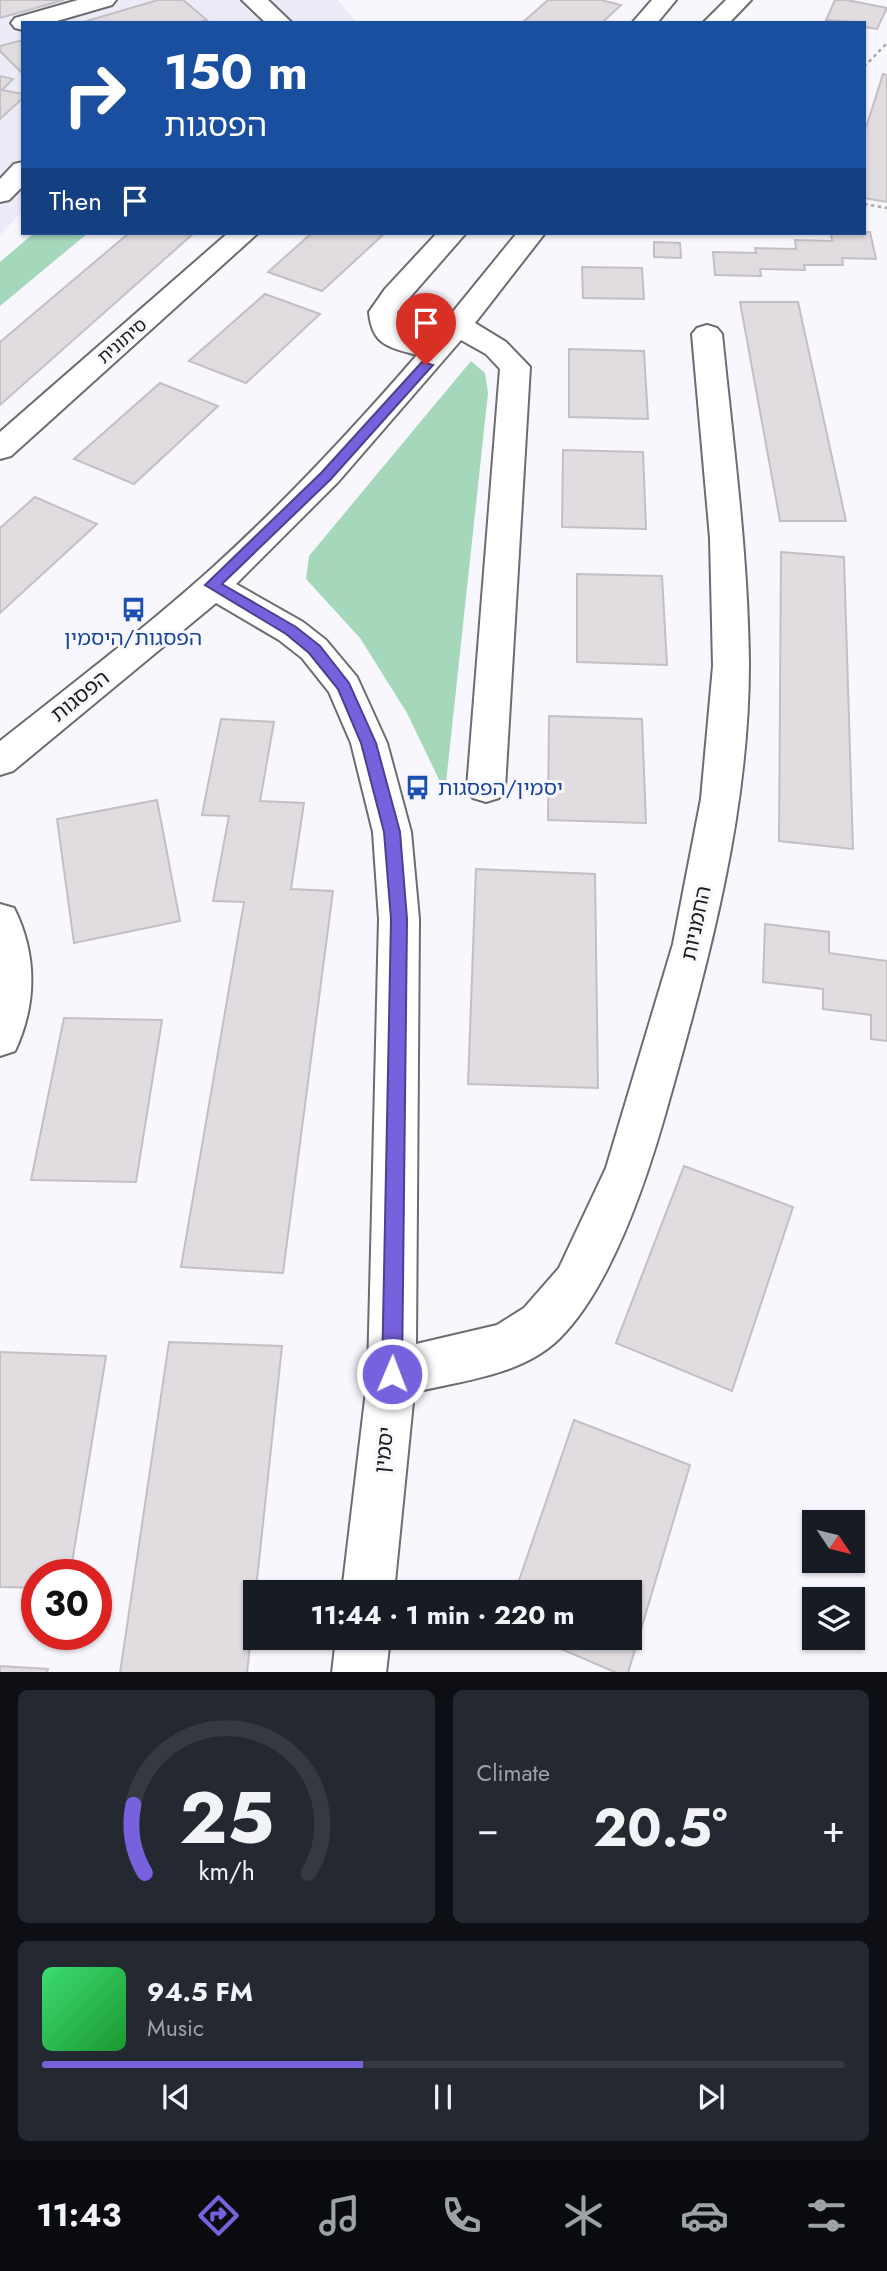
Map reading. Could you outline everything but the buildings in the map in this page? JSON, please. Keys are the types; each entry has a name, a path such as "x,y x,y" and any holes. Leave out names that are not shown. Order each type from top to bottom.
{"street":[{"path":"30,21 104,0"},
{"path":"254,0 278,21"},
{"path":"646,21 664,0"},
{"path":"717,21 740,0"},
{"path":"0,29 21,24"},
{"path":"0,194 21,172"},
{"name":"סיתונית","path":"0,449 242,235"},
{"path":"437,352 403,342 385,331 383,313 395,295 450,235"},
{"name":"הפסגות","path":"0,761 149,641 327,475 437,352 529,235"},
{"path":"458,326 496,348 515,367 486,788"},
{"name":"החמניות","path":"392,1374 507,1346 541,1324 576,1284 628,1169 693,944 720,799 731,653 727,538 707,334"},
{"name":"יסמין","path":"212,585 291,631 314,649 344,686 369,743 392,832 399,919 392,1374 369,1580"},
{"path":"0,920 11,937 10,990 0,1038"},
{"path":"359,1672 362,1650"}],"path":[{"path":"866,65 887,43"},
{"path":"866,204 887,208"}],"shaded area":[{"path":"0,0 338,0 355,21 21,21 21,213 0,235"}],"green space":[{"path":"32,235 86,235 0,306 0,262"},
{"path":"471,361 485,373 488,393 445,792 407,713 360,638 306,579 309,556"}],"place":[{"name":"הפסגות/היסמין","path":"133,609"},
{"name":"יסמין/הפסגות","path":"418,788"}],"route":[{"path":"392,1374 399,919 392,832 369,743 344,686 314,649 291,631 212,585 250,552 327,475 426,365"}]}
